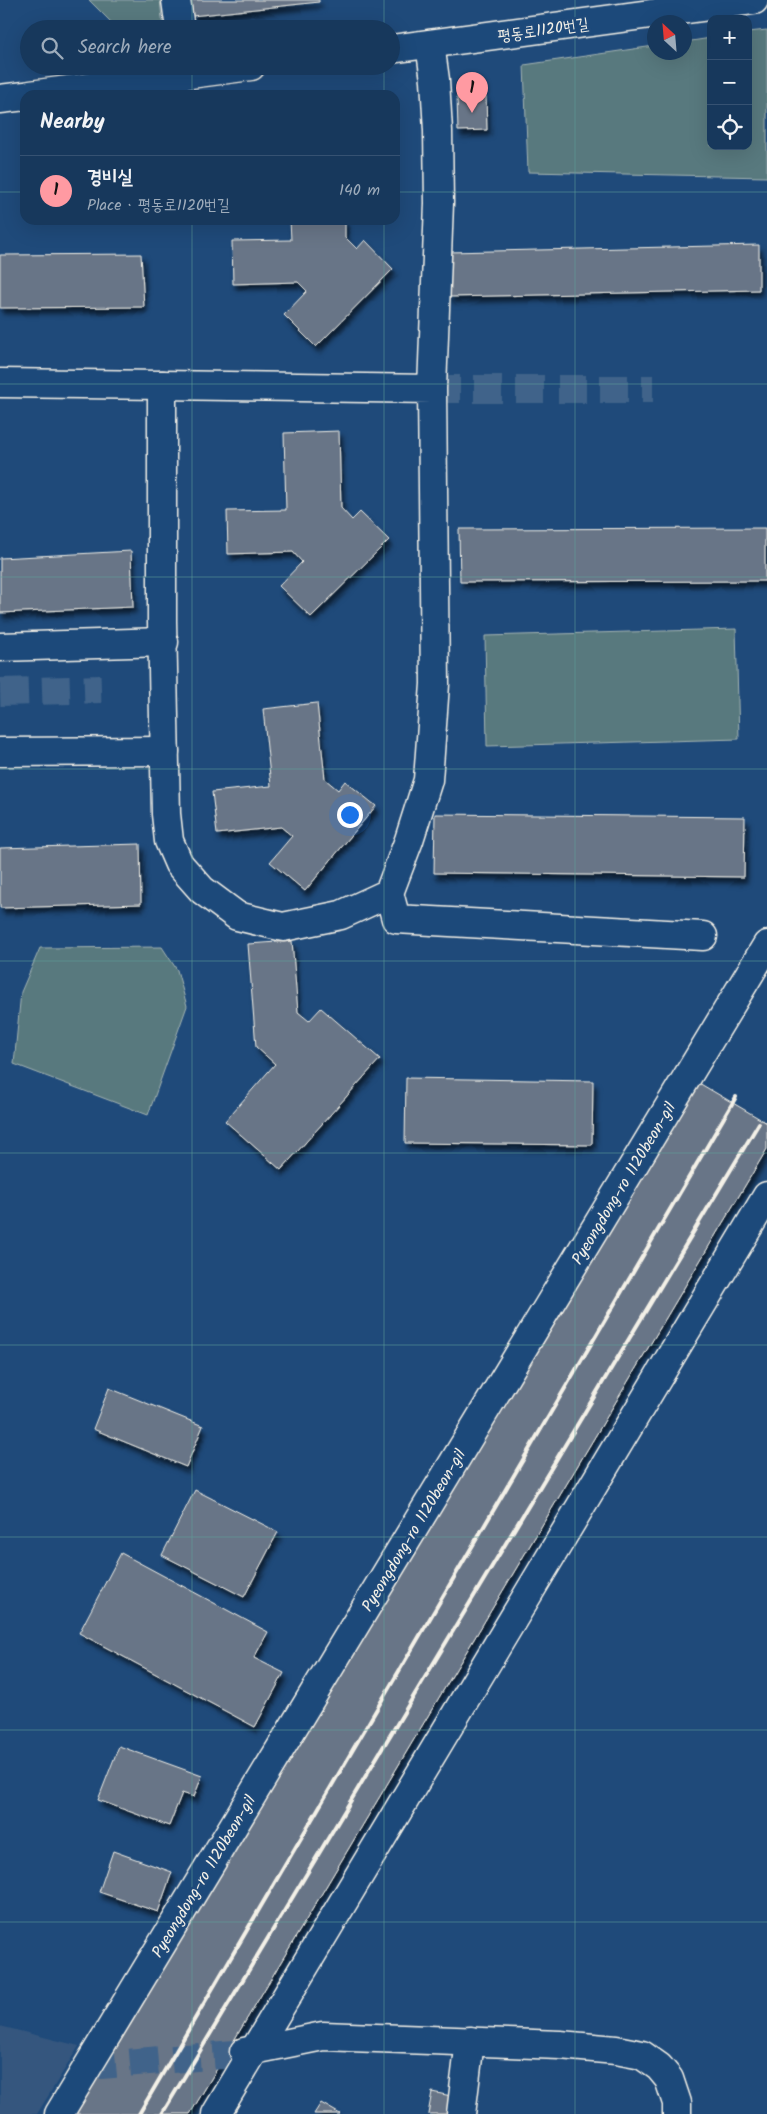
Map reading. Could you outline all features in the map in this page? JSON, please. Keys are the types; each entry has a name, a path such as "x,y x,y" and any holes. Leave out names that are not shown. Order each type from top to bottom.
{"street":[{"path":"176,0 179,20"},
{"name":"평동로1120번길","path":"400,48 754,0"},
{"path":"430,44 435,80 440,203 432,389 435,684 428,780 409,840 389,893 396,919 703,936"},
{"path":"61,90 153,75"},
{"path":"0,99 20,97"},
{"path":"0,383 432,389"},
{"path":"162,385 166,814 169,841 179,864 196,883 236,916 283,927 341,915 389,893"},
{"path":"0,646 164,642"},
{"path":"0,752 165,751"},
{"name":"Pyeongdong-ro 1120beon-gil","path":"59,2114 767,945"},
{"path":"216,2114 245,2052 767,1196"},
{"path":"245,2052 323,2036 560,2045 616,2050 642,2055 659,2067 669,2079 677,2103 677,2114"},
{"path":"461,2114 470,2042"}],"shaded area":[{"path":"0,2026 79,2046 37,2114 0,2114"}],"green space":[{"path":"89,0 160,0 162,20 109,20"},
{"path":"767,30 767,177 528,172 524,65 647,47 647,60 692,60 692,41 707,39 707,150 752,150 752,32"},
{"path":"736,629 739,739 487,746 485,636"},
{"path":"162,947 177,970 187,1006 148,1115 14,1064 21,992 40,948"}],"building":[{"path":"190,0 319,0 319,2 192,16"},
{"path":"457,96 486,96 487,130 458,131"},
{"path":"290,225 345,225 345,237 357,249 365,240 393,269 316,347 284,315 307,291 298,282 233,284 232,241 291,240"},
{"path":"759,245 759,290 450,297 449,252"},
{"path":"141,254 144,307 0,308 0,255"},
{"path":"339,431 341,508 352,520 360,512 389,540 311,617 279,586 302,562 293,552 228,554 227,511 286,510 284,433"},
{"path":"765,528 765,581 460,582 459,529"},
{"path":"131,551 133,607 0,613 0,558"},
{"path":"317,703 325,779 338,790 345,781 376,806 305,891 270,862 292,836 281,827 217,834 212,792 271,786 263,709"},
{"path":"435,814 745,817 744,877 434,873"},
{"path":"140,844 141,904 0,908 0,848"},
{"path":"292,941 298,1012 309,1021 321,1008 380,1059 281,1170 225,1121 275,1064 256,1047 248,944"},
{"path":"406,1078 593,1081 592,1145 405,1143"},
{"path":"692,1079 767,1123 767,1149 190,2114 72,2114"},
{"path":"109,1388 203,1426 186,1467 93,1429"},
{"path":"195,1490 278,1532 244,1597 162,1555"},
{"path":"121,1553 268,1632 254,1658 284,1673 255,1727 79,1633"},
{"path":"119,1746 202,1776 194,1797 182,1793 169,1826 98,1800"},
{"path":"113,1851 172,1872 158,1912 99,1892"},
{"path":"432,2092 451,2096 448,2114 428,2114"},
{"path":"321,2103 340,2114 314,2114"}],"tunnel":[{"path":"432,389 653,389"},
{"path":"0,692 101,689"},
{"path":"88,2066 235,2054"}],"railway":[{"path":"139,2114 736,1097"},
{"path":"162,2114 759,1123"}],"place":[{"name":"경비실","path":"472,113"}]}
